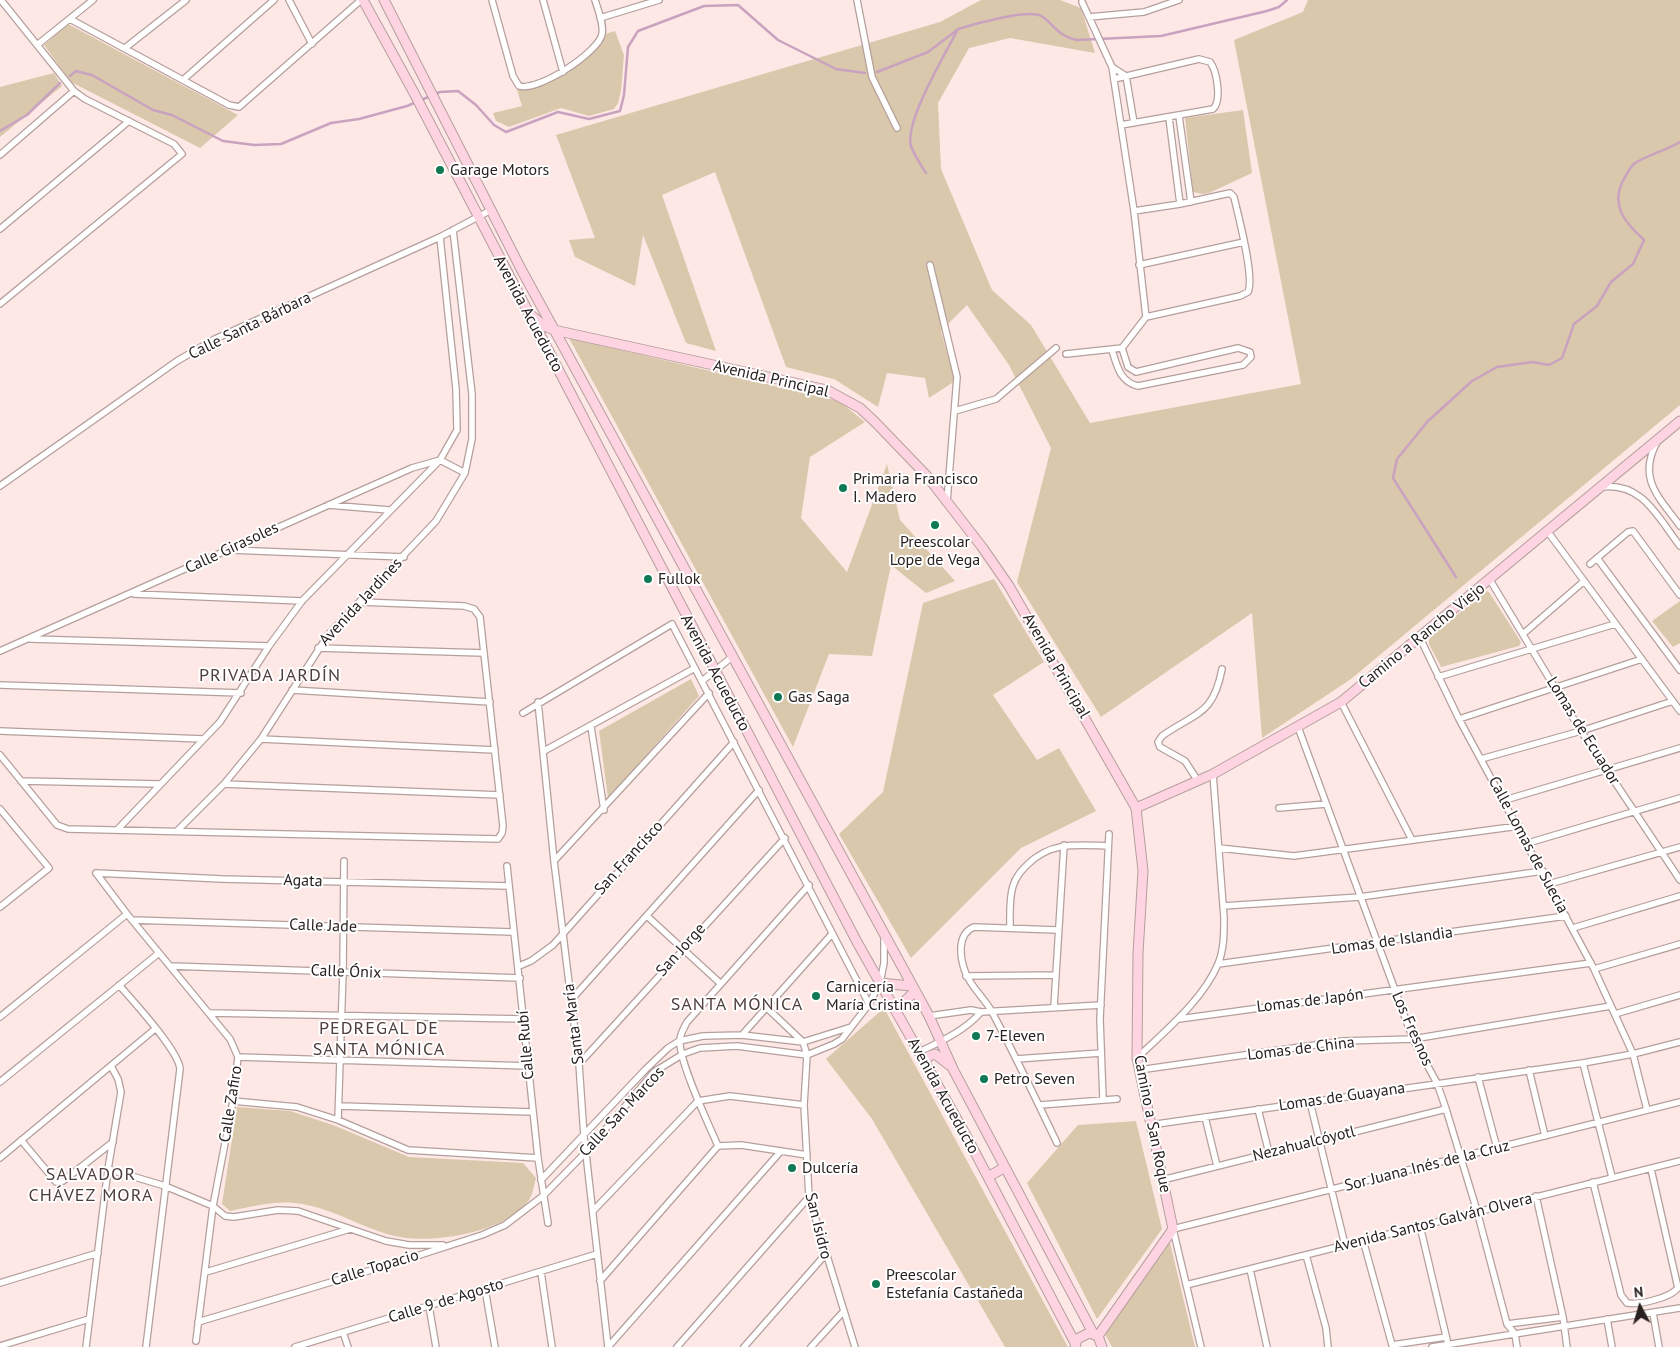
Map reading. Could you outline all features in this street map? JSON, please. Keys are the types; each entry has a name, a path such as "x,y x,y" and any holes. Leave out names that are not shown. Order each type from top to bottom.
{"street":[{"path":"0,304 180,158 181,152 174,144 74,91 1,0"},
{"path":"37,45 93,0"},
{"path":"125,48 186,0"},
{"path":"184,79 274,0"},
{"path":"289,0 312,44"},
{"path":"70,19 229,105 239,107 362,0"},
{"name":"Avenida Acueducto","path":"362,0 413,91 714,672 880,983 988,1177 1075,1345"},
{"name":"Avenida Acueducto","path":"384,0 554,330 575,364 732,657 929,1016 954,1071 1102,1347"},
{"path":"492,0 513,76 519,86 527,87 543,82 563,72 598,43 602,34 595,0"},
{"path":"543,0 563,72"},
{"path":"600,18 659,0"},
{"path":"857,0 872,77 896,128"},
{"path":"1073,0 1082,1 1112,67 1134,210 1146,316"},
{"path":"1089,17 1144,12 1179,0"},
{"path":"1114,79 1199,59 1210,62 1214,69 1217,105 1210,110 1121,125"},
{"path":"1112,67 1126,76 1134,123"},
{"path":"0,155 74,91"},
{"path":"1179,116 1191,202"},
{"path":"1169,118 1180,204"},
{"path":"0,229 129,121"},
{"path":"1066,354 1122,348 1146,316 1232,298 1248,292 1250,283 1244,242 1232,194 1227,192 1191,202 1134,210"},
{"name":"Calle Santa Bárbara","path":"0,486 177,361 215,339 440,237 491,210"},
{"name":"Avenida Jardines","path":"177,831 224,784 261,739 318,648 436,521 465,473 472,439 472,394 452,230"},
{"path":"117,830 220,722 241,693 269,646 302,601 440,460 457,430 456,389 440,237"},
{"path":"1140,265 1244,242"},
{"path":"930,265 957,378 947,502"},
{"path":"526,310 544,326 554,330"},
{"name":"Avenida Principal","path":"554,330 805,385 844,397 860,408 927,476 1009,586 1136,808"},
{"path":"954,411 996,399 1056,348"},
{"path":"1112,350 1121,375 1132,385 1142,386 1243,365 1249,361 1250,352 1238,348 1143,372 1132,371 1128,367 1122,348"},
{"path":"1121,375 1128,367"},
{"name":"Camino a Rancho Viejo","path":"1136,808 1213,774 1341,702 1680,421"},
{"path":"1659,439 1651,453 1648,471 1653,489 1680,526"},
{"path":"440,460 465,473"},
{"name":"Calle Girasoles","path":"0,651 132,594 326,505 412,468 440,460"},
{"path":"1599,488 1628,488 1644,499 1680,546"},
{"path":"1654,512 1664,504"},
{"path":"326,505 389,510"},
{"path":"1590,564 1630,531 1637,534 1680,595"},
{"path":"1548,532 1583,582 1680,711"},
{"path":"230,550 404,557"},
{"path":"1598,558 1680,670"},
{"name":"Lomas de Ecuador","path":"1490,580 1581,730 1680,880"},
{"path":"1523,634 1583,582"},
{"path":"132,594 302,601"},
{"path":"0,755 61,827 495,840 501,836 503,826 480,618 474,609 469,607 360,602"},
{"path":"523,713 538,702 672,624 785,838 869,1004"},
{"path":"1438,677 1615,624"},
{"name":"Calle Lomas de Suecia","path":"1420,638 1459,719 1505,800 1593,966 1633,1054 1647,1110"},
{"path":"28,639 269,646"},
{"path":"318,648 484,654"},
{"path":"702,681 732,657"},
{"path":"1459,719 1642,659"},
{"path":"544,751 591,727 695,668"},
{"path":"1198,781 1185,761 1160,747 1158,742 1162,736 1209,706 1218,689 1222,669"},
{"path":"0,685 241,693"},
{"path":"292,690 490,702"},
{"path":"554,861 604,810 708,693"},
{"path":"1481,759 1673,701"},
{"name":"Santa María","path":"538,702 562,933 579,1064 584,1136 608,1347"},
{"path":"1341,702 1412,840"},
{"path":"591,727 604,810"},
{"name":"Los Fresnos","path":"1298,727 1413,1039 1437,1083 1446,1108 1477,1211 1507,1324 1515,1334"},
{"path":"0,731 203,739"},
{"path":"261,739 496,750"},
{"name":"San Francisco","path":"519,966 542,954 734,742"},
{"path":"1505,800 1608,771 1680,748"},
{"path":"1137,1058 1178,1019 1205,985 1218,964 1224,935 1213,774"},
{"path":"21,781 159,784"},
{"path":"224,784 500,795"},
{"path":"571,1000 759,790"},
{"path":"1528,843 1680,798"},
{"path":"1280,808 1326,804"},
{"name":"Camino a San Roque","path":"1136,808 1143,871 1138,953 1137,1058 1162,1180 1201,1347"},
{"path":"0,809 49,868 0,908"},
{"path":"1219,848 1278,856 1343,850 1519,826"},
{"path":"1103,1099 1101,1005 1109,834"},
{"name":"San Jorge","path":"579,1064 683,947 785,838"},
{"path":"1010,928 1013,886 1018,874 1046,851 1064,845 1108,846"},
{"path":"1054,1007 1057,930 1064,845"},
{"path":"1550,884 1680,847"},
{"path":"338,1120 341,1061 344,861"},
{"name":"Calle Rubí","path":"507,866 538,1158 548,1223"},
{"path":"1223,906 1360,897 1543,871"},
{"name":"Agata","path":"96,873 344,883 509,886"},
{"name":"Calle Zafiro","path":"96,873 127,914 230,1038 238,1057 233,1101 214,1206 196,1340"},
{"path":"718,1146 698,1101 679,1041 687,1022 809,885"},
{"path":"1572,928 1680,896"},
{"path":"0,1017 127,914"},
{"path":"647,916 683,947 721,984"},
{"name":"Lomas de Islandia","path":"1218,964 1378,944 1566,916"},
{"name":"Calle Jade","path":"132,920 513,932"},
{"path":"1057,930 974,927 966,930 963,936 961,953 966,976 990,1010 1040,1105 1057,1143"},
{"path":"742,1035 832,934"},
{"name":"Calle San Marcos","path":"543,1196 587,1151 654,1072 682,1054 700,1048 737,1046 807,1055 842,1039 869,1004 880,983 884,963 884,936"},
{"name":"Lomas de Japón","path":"1178,1019 1593,966 1680,944"},
{"path":"0,1082 159,952"},
{"name":"Calle Ónix","path":"171,966 520,978"},
{"path":"966,976 1056,975"},
{"path":"880,983 913,989 903,1003 893,1006"},
{"path":"119,985 156,1029 178,1060 180,1069 146,1347"},
{"path":"1615,1014 1680,995"},
{"path":"929,1016 964,1011 981,1012 1101,1005"},
{"name":"Lomas de China","path":"1139,1070 1343,1041 1413,1039 1611,1006"},
{"path":"768,1008 804,1042"},
{"path":"919,1052 941,1042 973,1021 981,1012"},
{"path":"210,1013 524,1019"},
{"name":"Calle San Marcos","path":"541,1180 658,1057 679,1041 704,1036 742,1035 804,1042 851,1027"},
{"path":"0,1158 156,1029"},
{"name":"San Isidro","path":"804,1042 807,1055 804,1105 809,1198 825,1255 855,1347"},
{"name":"Lomas de Guayana","path":"1150,1125 1583,1062 1633,1054 1680,1042"},
{"path":"1016,1059 1101,1053"},
{"path":"924,1063 932,1054 938,1054 954,1071"},
{"path":"238,1057 528,1066"},
{"path":"1583,1062 1612,1177"},
{"path":"86,1347 108,1169 121,1092 118,1079 111,1066"},
{"path":"1530,1070 1545,1136"},
{"path":"1478,1077 1497,1148"},
{"path":"593,1211 698,1101 730,1096 804,1105"},
{"path":"1040,1105 1118,1099"},
{"path":"233,1101 284,1104 338,1120 408,1150 538,1158"},
{"path":"1310,1102 1330,1191 1345,1245"},
{"name":"Sor Juana Inés de la Cruz","path":"1173,1229 1680,1102"},
{"path":"339,1106 533,1112"},
{"name":"Nezahualcóyotl","path":"1162,1180 1446,1108"},
{"path":"1258,1109 1269,1153"},
{"path":"1206,1117 1216,1166"},
{"path":"22,1140 56,1182 63,1181 112,1142"},
{"path":"600,1281 718,1146 735,1145 807,1155"},
{"path":"608,1347 781,1151"},
{"name":"Avenida Santos Galván Olvera","path":"1186,1285 1680,1161"},
{"path":"988,1177 1006,1167"},
{"path":"108,1169 165,1186 214,1206 222,1214 229,1216 278,1210 298,1211 386,1241 408,1245 450,1245"},
{"path":"1593,1182 1624,1301 1634,1303 1671,1294 1678,1288 1650,1169"},
{"name":"Calle Topacio","path":"198,1322 450,1245 505,1225 543,1196"},
{"path":"1536,1196 1565,1326 1567,1347"},
{"path":"677,1347 809,1198"},
{"path":"1420,1226 1448,1344"},
{"path":"206,1272 350,1229"},
{"path":"1075,1345 1080,1335 1096,1335 1173,1229"},
{"path":"1363,1240 1391,1342 1396,1346 1446,1337"},
{"path":"0,1283 98,1253"},
{"name":"Calle 9 de Agosto","path":"295,1347 597,1254"},
{"path":"744,1347 825,1255"},
{"path":"1306,1255 1326,1328 1328,1347"},
{"path":"1250,1269 1267,1347"},
{"path":"541,1272 552,1347"},
{"path":"485,1289 495,1347"},
{"path":"429,1306 436,1347"},
{"path":"1432,1347 1448,1344 1468,1344 1515,1334 1680,1308"},
{"path":"811,1347 843,1312"},
{"path":"1653,1313 1659,1347"},
{"path":"1507,1324 1563,1317"},
{"path":"1607,1319 1612,1347"},
{"path":"0,1346 89,1320"},
{"path":"343,1332 348,1347"},
{"path":"1515,1334 1518,1347"}],"shaded area":[{"path":"981,0 1060,0 1081,8 1095,53 1010,38 969,48 938,103 941,169 992,290 1031,325 1090,423 1301,384 1234,40 1303,12 1308,0 1680,0 1680,405 1351,679 1262,738 1252,613 1101,717 1017,582 1051,448 1009,365 967,305 941,331 955,381 929,398 925,378 887,373 878,407 834,379 786,367 715,172 662,195 716,351 686,343 643,235 635,286 575,257 569,240 595,238 556,135 940,22"},
{"path":"68,24 238,115 200,148 71,82 44,45"},
{"path":"615,31 624,55 621,91 618,103 614,109 589,116 561,108 509,127 496,121 493,113 522,106 517,90 531,86 562,71 600,40 602,35"},
{"path":"54,73 62,86 0,137 0,87"},
{"path":"1243,110 1252,173 1209,193 1193,192 1185,118"},
{"path":"569,338 839,401 865,422 810,457 801,518 847,572 887,464 900,520 955,581 926,593 891,565 872,656 829,654 793,747"},
{"path":"994,579 1044,662 993,695 1037,760 1059,748 1096,811 1021,848 911,958 839,834 883,792 923,603"},
{"path":"1486,591 1489,592 1521,642 1519,646 1441,667 1429,644 1429,638"},
{"path":"1680,601 1680,643 1673,647 1652,621"},
{"path":"691,679 699,696 608,798 599,731"},
{"path":"884,1008 1068,1347 1005,1347 872,1119 826,1059"},
{"path":"237,1107 290,1111 333,1125 409,1157 523,1163 536,1178 529,1200 519,1211 506,1220 473,1232 437,1238 406,1238 392,1235 322,1209 294,1203 254,1206 230,1211 222,1204"},
{"path":"1136,1121 1162,1229 1097,1319 1027,1183 1078,1125"},
{"path":"1170,1243 1195,1347 1112,1347 1105,1334"}],"waterway":[{"path":"926,173 911,146 914,121 927,88 958,29 999,18 1032,14 1043,17 1063,35 1077,40 1161,36 1267,11 1279,7 1287,0"},
{"path":"70,76 76,71 92,75 153,110 172,115 223,141 254,145 281,144 331,123 359,119 407,106 440,92 458,91 476,105 494,125 506,132 558,112 589,119 620,111 624,95 628,47 638,31 704,6 738,5 778,40 836,69 865,73"},
{"path":"877,72 928,52 957,30"},
{"path":"0,131 27,115 60,83"},
{"path":"1456,577 1393,478 1397,459 1428,421 1472,381 1497,367 1532,362 1549,365 1562,358 1574,324 1597,306 1611,282 1633,264 1644,240 1630,226 1621,212 1618,196 1625,177 1631,167 1637,162 1680,142"}],"place":[{"name":"Garage Motors","path":"440,170"},
{"name":"Primaria Francisco I. Madero","path":"843,488"},
{"name":"Preescolar Lope de Vega","path":"935,525"},
{"name":"Fullok","path":"648,579"},
{"name":"Gas Saga","path":"778,697"},
{"name":"Carnicería María Cristina","path":"816,996"},
{"name":"7-Eleven","path":"976,1036"},
{"name":"Petro Seven","path":"984,1079"},
{"name":"Dulcería","path":"792,1168"},
{"name":"Preescolar Estefanía Castañeda","path":"876,1284"}],"district":[{"name":"PRIVADA JARDÍN","path":"270,676"},
{"name":"SANTA MÓNICA","path":"737,1005"},
{"name":"PEDREGAL DE SANTA MÓNICA","path":"379,1039"},
{"name":"SALVADOR CHÁVEZ MORA","path":"91,1185"}]}
